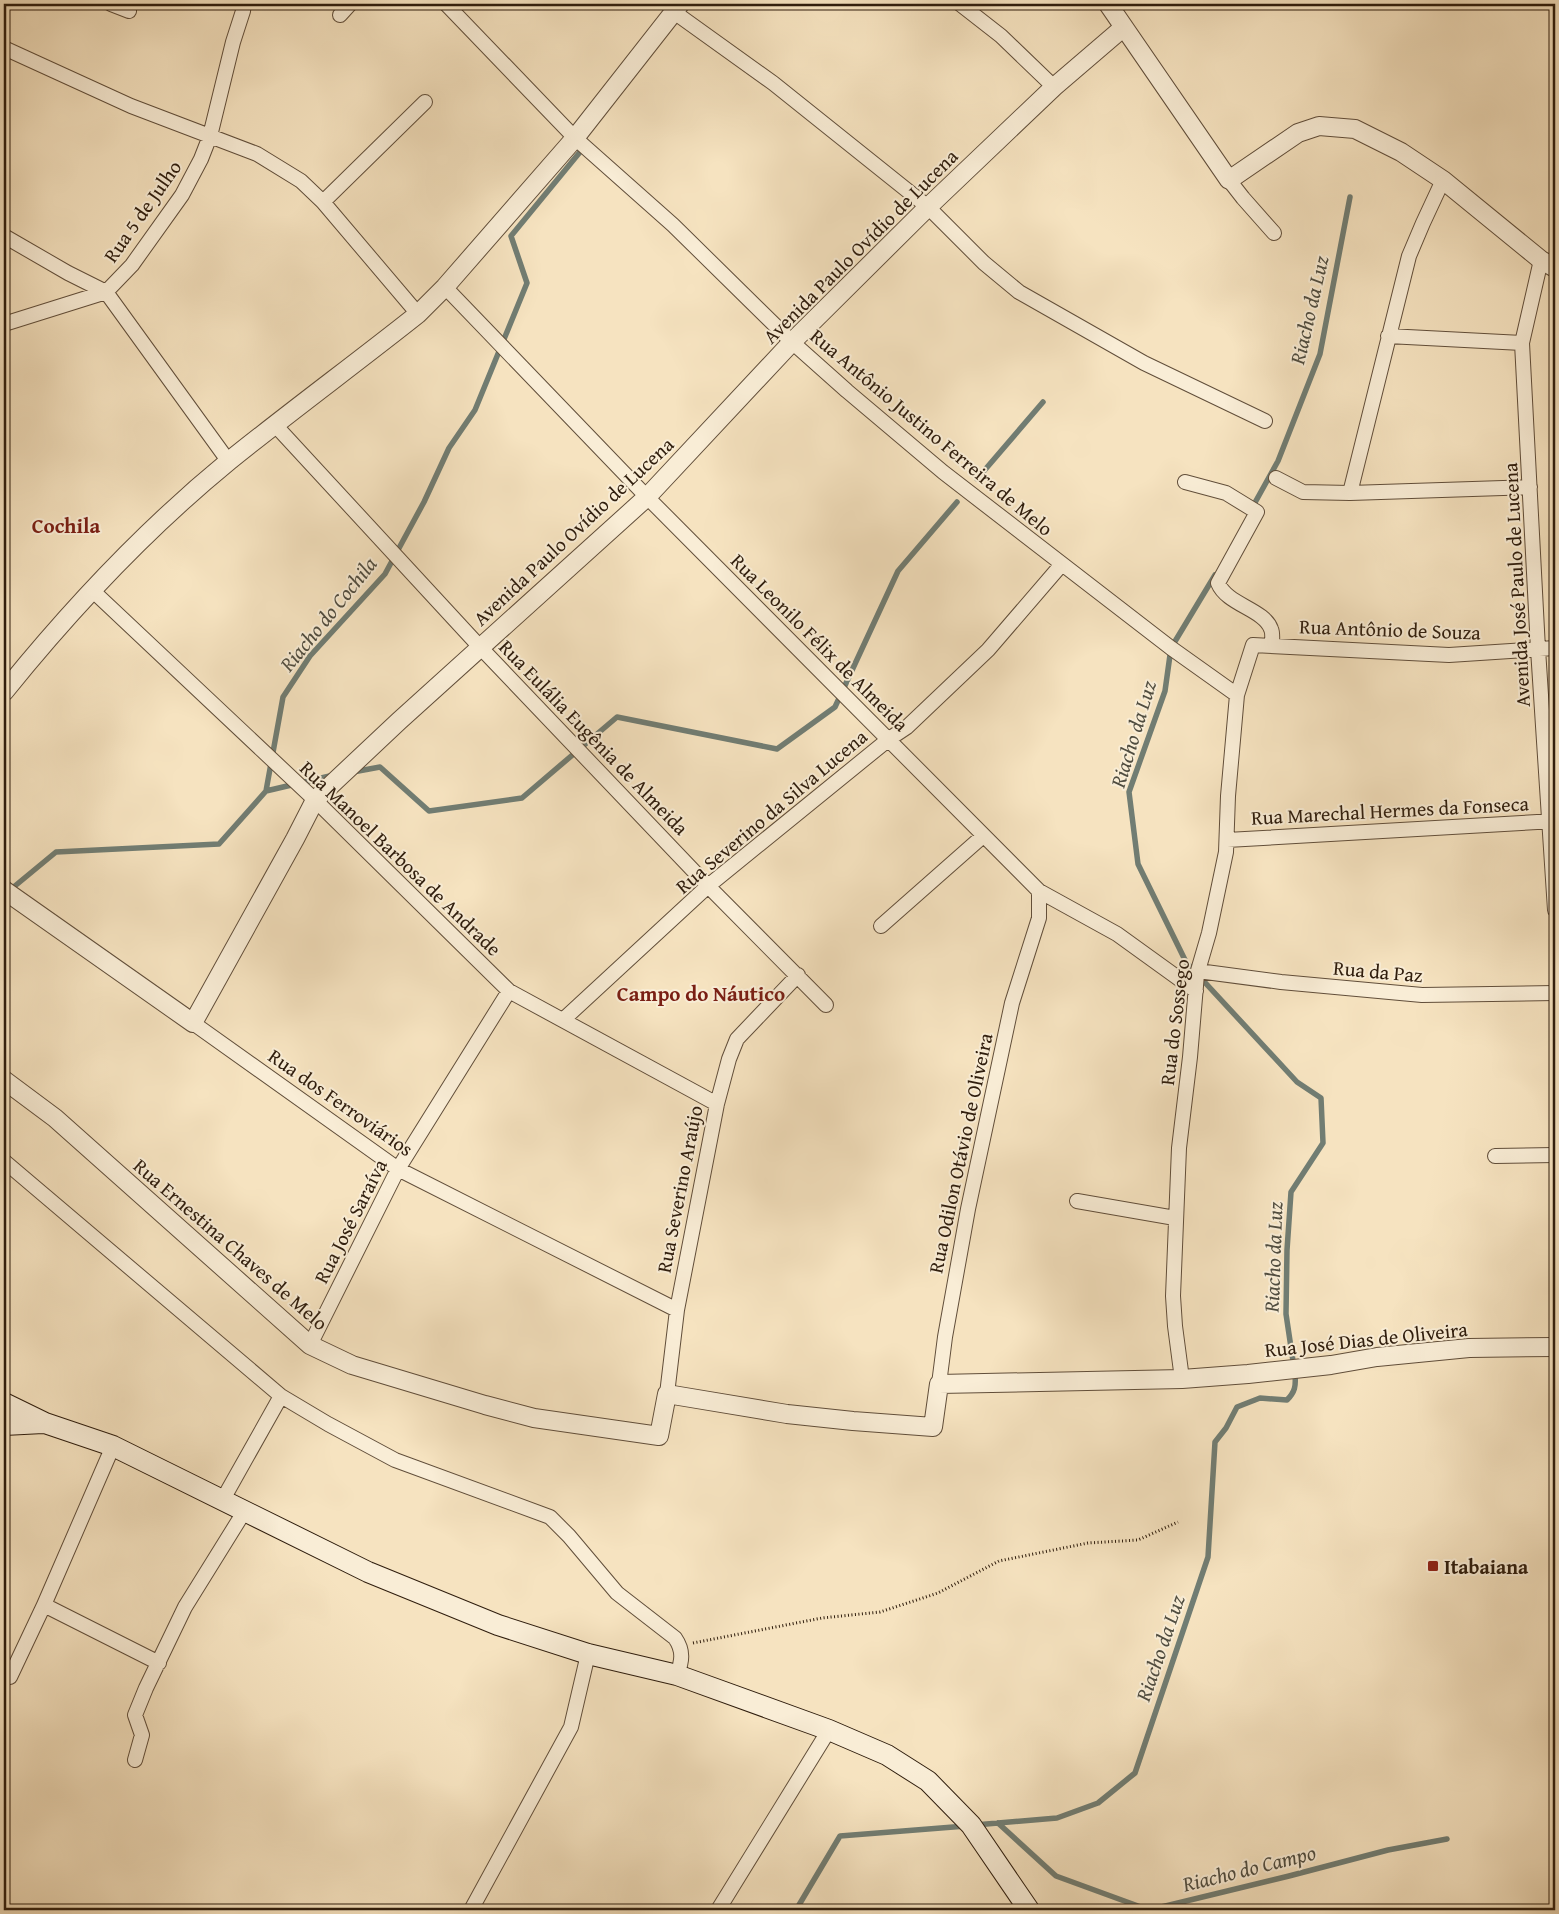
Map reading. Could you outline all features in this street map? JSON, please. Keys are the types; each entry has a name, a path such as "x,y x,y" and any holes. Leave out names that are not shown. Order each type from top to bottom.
{"main road":[{"path":"4,1403 44,1423 113,1446 368,1572 498,1626 588,1654 677,1675 829,1730 887,1755 928,1780 971,1826 1029,1910"},
{"path":"4,1425 44,1423"}],"street":[{"path":"110,4 129,10"},
{"path":"340,15 350,4"},
{"name":"Rua Antônio Justino Ferreira de Melo","path":"446,4 575,138 673,225 792,342 847,391 943,472 1171,648 1237,695"},
{"path":"960,4 1001,36 1054,87"},
{"path":"1108,4 1229,180 1274,233"},
{"name":"Rua 5 de Julho","path":"106,292 132,265 182,195 201,159 210,136 233,42 245,6"},
{"path":"4,692 36,652 92,591 157,525 229,462 418,314 445,287 575,138 677,8 928,207 984,263 1019,292 1127,354 1265,422"},
{"name":"Avenida Paulo Ovídio de Lucena","path":"193,1023 315,800 647,496 792,342 928,207 1054,87 1124,27"},
{"path":"4,48 131,106 257,154 301,182 323,202 418,314"},
{"path":"323,202 425,102"},
{"path":"1229,180 1298,133 1319,126 1355,129 1400,152 1444,180 1548,264"},
{"path":"1350,493 1409,256 1422,224 1444,180"},
{"path":"4,236 68,273 106,292 229,462"},
{"name":"Avenida José Paulo de Lucena","path":"1548,264 1522,343 1538,648 1553,821 1555,910"},
{"name":"Rua Leonilo Félix de Almeida","path":"445,287 647,496 1039,890 1117,934 1196,991"},
{"path":"4,324 106,292"},
{"path":"1388,336 1522,343"},
{"name":"Rua Eulália Eugênia de Almeida","path":"276,426 480,647 708,886 826,1004"},
{"path":"1276,478 1302,492 1350,493 1530,487"},
{"path":"1185,482 1226,493 1257,512 1218,583 1222,592 1266,621 1272,629 1272,644"},
{"name":"Rua Severino da Silva Lucena","path":"563,1020 708,886 889,739 907,727 988,650 1062,564"},
{"name":"Rua Manoel Barbosa de Andrade","path":"92,591 315,800 509,991 717,1104"},
{"name":"Rua Antônio de Souza","path":"1253,645 1272,644 1449,655 1555,648"},
{"name":"Rua do Sossego","path":"1182,1379 1173,1296 1179,1148 1198,971 1209,932 1227,840 1228,796 1237,695 1253,645"},
{"name":"Rua Marechal Hermes da Fonseca","path":"1227,840 1553,821"},
{"path":"881,926 984,836"},
{"name":"Rua dos Ferroviários","path":"4,890 398,1169 677,1310"},
{"name":"Rua Odilon Otávio de Oliveira","path":"666,1394 787,1414 933,1427 945,1337 968,1210 1012,1003 1039,918 1039,890"},
{"name":"Rua da Paz","path":"1198,971 1281,982 1422,995 1555,993"},
{"name":"Rua Severino Araújo","path":"660,1436 677,1310 717,1104 737,1039 798,975"},
{"name":"Rua José Saraíva","path":"310,1345 398,1169 509,991"},
{"name":"Rua Ernestina Chaves de Melo","path":"4,1080 55,1118 310,1345 352,1365 485,1406 534,1418 660,1436"},
{"path":"1495,1156 1555,1154"},
{"path":"4,1161 281,1396 395,1460 550,1517 569,1536 617,1593 668,1632 680,1645 682,1661 677,1675"},
{"path":"1077,1201 1175,1218"},
{"name":"Rua José Dias de Oliveira","path":"939,1384 1182,1379 1248,1374 1331,1365 1377,1357 1468,1348 1555,1346"},
{"path":"222,1501 281,1396"},
{"path":"10,1677 44,1605 113,1446"},
{"path":"135,1760 142,1736 136,1715 146,1688 185,1607 244,1512"},
{"path":"44,1605 159,1663"},
{"path":"471,1910 571,1727 588,1654"},
{"path":"718,1910 829,1730"}],"path":[{"path":"680,1645 822,1618 880,1612 938,1593 998,1560 1088,1543 1138,1540 1178,1522"}],"waterway":[{"name":"Riacho do Cochila","path":"10,890 56,852 219,844 266,791 283,697 310,656 385,574 424,502 449,448 475,410 527,283 511,236 580,152"},
{"name":"Riacho da Luz","path":"1252,508 1278,461 1320,354 1350,197"},
{"path":"977,479 1043,402"},
{"path":"353,772 380,767 429,811 522,798 617,717 777,749 835,707 898,571 957,502"},
{"name":"Riacho da Luz","path":"1215,575 1171,648 1165,691 1129,792 1138,864 1186,962 1297,1082 1321,1098 1323,1143 1291,1192 1287,1250 1286,1314 1293,1361"},
{"path":"266,791 334,775"},
{"name":"Riacho da Luz","path":"975,1825 1057,1818 1098,1803 1135,1773 1208,1557 1215,1442 1226,1428 1237,1407 1260,1398 1287,1400 1294,1389 1295,1375"},
{"name":"Riacho do Campo","path":"998,1823 1056,1876 1149,1910 1388,1850 1447,1839"},
{"name":"Riacho do Campo","path":"796,1910 840,1836 966,1826"}],"place":[{"name":"Itabaiana","path":"1433,1566"}],"district":[{"name":"Cochila","path":"66,525"},
{"name":"Campo do Náutico","path":"701,993"}]}
